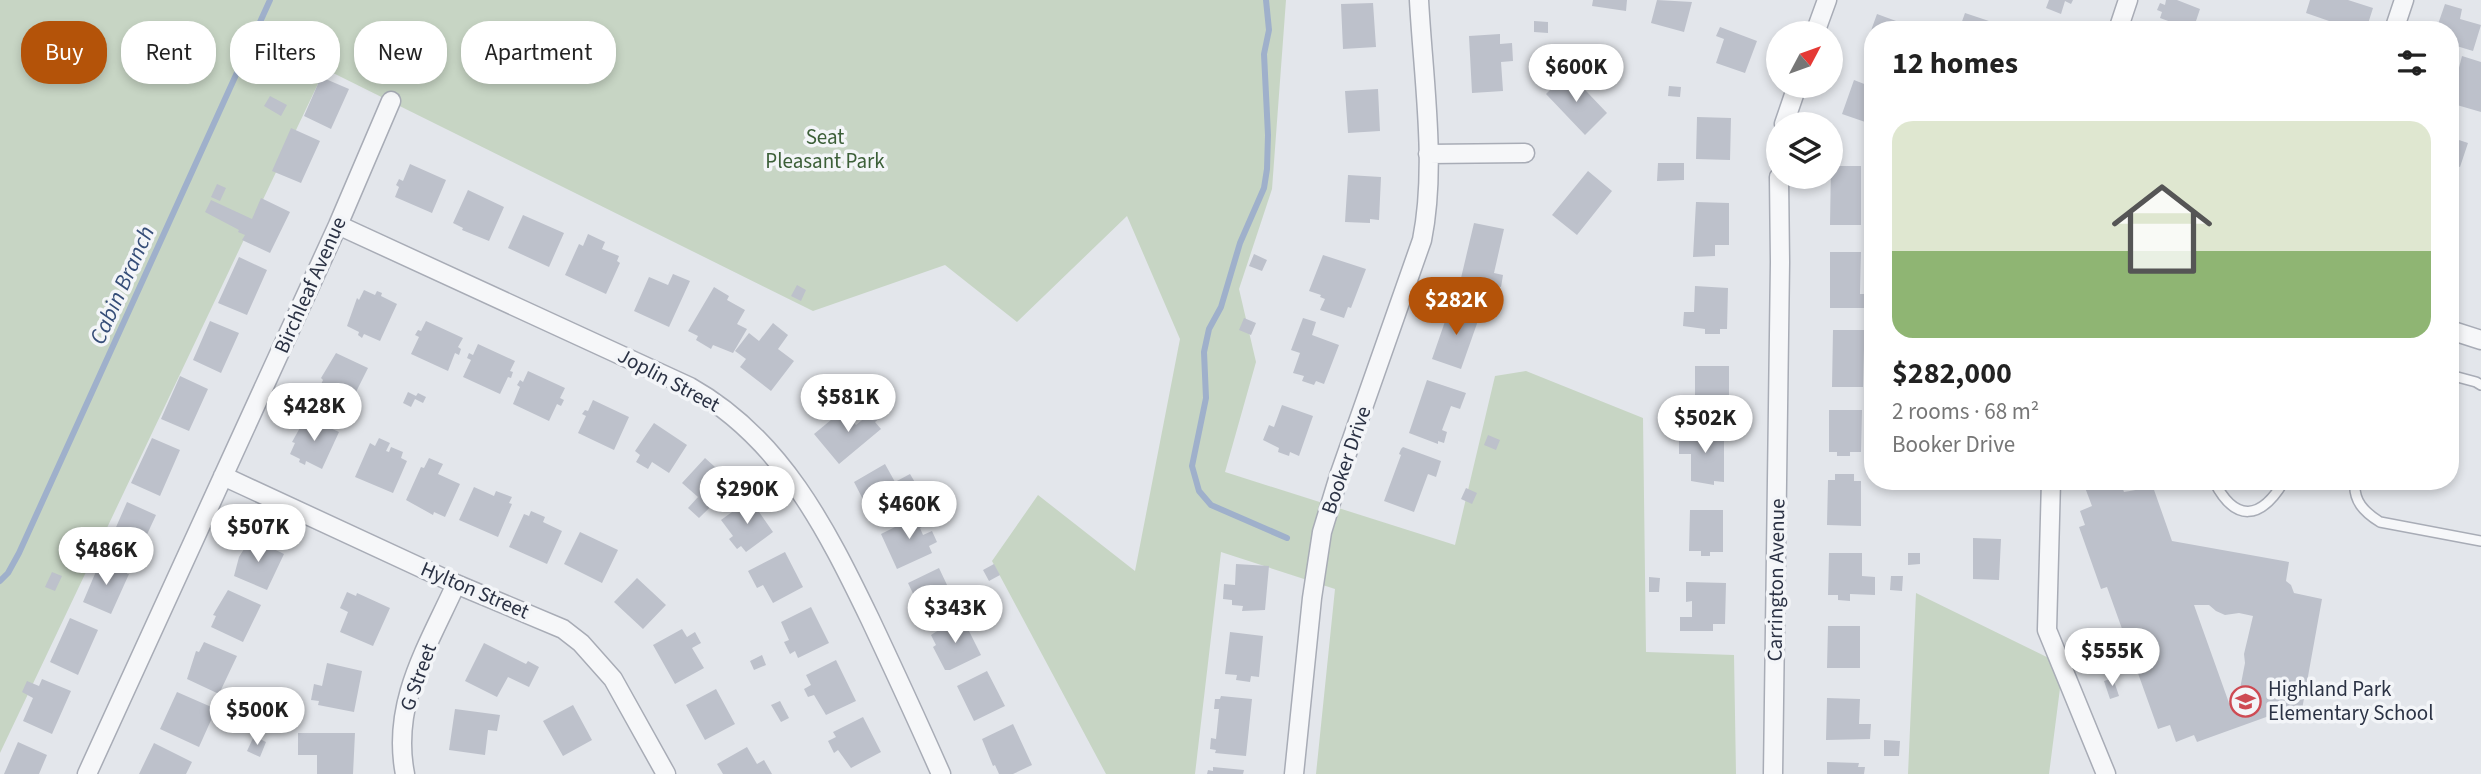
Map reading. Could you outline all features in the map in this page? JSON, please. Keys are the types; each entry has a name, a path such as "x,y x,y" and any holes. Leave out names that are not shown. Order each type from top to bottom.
{"street":[{"name":"Booker Drive","path":"1294,774 1312,598 1322,532 1422,240 1428,198 1428,153 1419,0"},
{"path":"2121,21 2128,0"},
{"path":"2397,21 2404,0"},
{"path":"1817,21 1820,2"},
{"name":"Birchleaf Avenue","path":"87,774 338,225 391,101"},
{"path":"1428,153 1525,153"},
{"name":"Carrington Avenue","path":"1773,774 1779,189"},
{"name":"Joplin Street","path":"338,225 690,387 715,401 738,419 772,453 816,512 882,645 941,774"},
{"path":"2459,333 2481,340"},
{"name":"Hylton Street","path":"223,476 456,584 563,629 581,643 613,679 666,774"},
{"path":"2051,490 2047,630 2106,774"},
{"name":"G Street","path":"405,774 401,739 404,707 416,671 456,584"}],"lane":[{"path":"2459,378 2481,385"},
{"path":"2218,490 2222,497 2238,511 2248,513 2266,504 2277,490"},
{"path":"2356,490 2358,503 2368,515 2380,522 2481,541"}],"green space":[{"name":"Seat Pleasant Park","path":"0,0 1286,0 1272,189 1239,289 1256,362 1225,472 1455,545 1495,376 1526,371 1643,418 1646,652 1734,655 1736,774 1316,774 1335,589 1221,552 1195,774 1106,774 992,561 1038,495 1135,571 1180,339 1127,216 1017,322 945,265 813,311 355,84 447,84 447,21 354,21 354,83 340,76 340,21 230,21 230,84 318,84 0,753"},
{"path":"1916,593 2063,665 2049,774 1908,774"}],"building":[{"path":"1593,0 1627,0 1626,11 1592,6"},
{"path":"1657,0 1692,2 1684,32 1651,23"},
{"path":"2049,0 2073,0 2071,4 2065,1 2061,14 2046,8"},
{"path":"2166,0 2177,0 2200,9 2196,21 2168,21 2160,18 2162,12 2157,10 2160,3 2165,5"},
{"path":"2310,0 2348,0 2373,8 2369,21 2329,21 2306,13"},
{"path":"1373,3 1376,47 1343,49 1341,4"},
{"path":"2445,4 2462,9 2460,19 2481,25 2473,51 2459,47 2459,21 2439,21"},
{"path":"1965,13 1989,21 1962,21"},
{"path":"1877,14 1896,21 1874,21"},
{"path":"1534,21 1548,22 1548,33 1534,32"},
{"path":"1720,27 1757,41 1745,73 1716,63 1724,39 1716,36"},
{"path":"1500,34 1500,44 1512,43 1513,61 1501,62 1503,91 1472,93 1469,36"},
{"path":"2462,56 2481,62 2481,112 2459,106 2459,68"},
{"path":"1568,72 1607,113 1585,135 1546,94"},
{"path":"1854,80 1864,84 1864,122 1843,114"},
{"path":"318,84 337,84 349,89 331,129 304,116"},
{"path":"1669,86 1681,87 1680,97 1668,96"},
{"path":"1378,89 1380,131 1348,133 1345,91"},
{"path":"270,96 287,105 281,116 264,106"},
{"path":"1697,117 1731,118 1730,160 1696,159"},
{"path":"291,128 320,141 301,183 272,171"},
{"path":"2459,140 2468,143 2459,167"},
{"path":"1658,163 1684,163 1684,180 1657,181"},
{"path":"410,164 446,180 432,213 395,197 399,187 396,185 399,179 403,181"},
{"path":"1843,166 1861,166 1861,225 1830,225 1831,189 1843,189"},
{"path":"1588,171 1612,191 1577,235 1552,215"},
{"path":"1348,175 1381,177 1379,220 1370,219 1370,223 1345,222"},
{"path":"217,184 226,188 220,201 211,197"},
{"path":"468,190 504,207 489,241 462,230 463,228 453,223"},
{"path":"261,198 290,212 270,253 242,240 245,235 238,232 239,230 205,212 211,200 252,219"},
{"path":"1696,202 1729,203 1729,245 1715,245 1715,256 1693,257"},
{"path":"523,215 564,233 549,267 508,248"},
{"path":"1474,223 1504,229 1494,273 1503,275 1501,287 1461,278"},
{"path":"588,234 605,242 602,249 619,256 617,261 620,263 606,294 565,275 579,244 583,246"},
{"path":"1830,252 1861,252 1860,294 1864,294 1864,308 1830,308"},
{"path":"1254,254 1267,260 1262,271 1249,266"},
{"path":"1323,255 1366,269 1351,308 1348,307 1344,318 1320,310 1325,299 1309,291"},
{"path":"239,257 267,270 247,315 218,303"},
{"path":"673,274 690,281 669,327 634,311 649,277 668,285"},
{"path":"797,285 806,290 801,301 791,296"},
{"path":"1695,286 1728,288 1727,329 1720,329 1720,334 1705,334 1705,329 1683,326 1684,312 1694,312"},
{"path":"714,287 729,296 727,300 745,310 737,324 747,329 733,353 713,345 711,349 696,340 698,336 688,331"},
{"path":"364,290 375,295 377,291 382,293 381,296 397,304 380,341 364,334 362,338 358,335 359,332 347,326 357,298 359,300"},
{"path":"1451,304 1480,315 1461,369 1432,359"},
{"path":"1244,318 1256,323 1251,335 1239,330"},
{"path":"1303,318 1316,322 1312,335 1339,345 1324,384 1316,381 1314,385 1302,381 1304,376 1293,373 1300,353 1291,350"},
{"path":"210,321 239,333 221,373 193,360"},
{"path":"426,321 463,338 458,347 461,349 459,355 455,353 448,371 411,354 419,337 415,335 418,330 421,331"},
{"path":"773,323 788,335 778,349 794,361 771,391 740,367 746,359 735,351 749,333 759,341"},
{"path":"1833,330 1864,330 1863,387 1832,387"},
{"path":"478,344 515,361 510,371 513,372 511,378 508,377 500,394 463,377 471,360 467,358 469,353 473,355"},
{"path":"336,353 368,368 350,404 319,389 323,380 321,378"},
{"path":"1695,366 1729,366 1729,409 1719,408 1719,412 1707,412 1706,407 1695,407"},
{"path":"528,371 565,388 560,398 564,400 561,406 557,404 549,421 513,404 520,387 517,385 520,380 523,382"},
{"path":"180,376 208,389 189,431 161,419"},
{"path":"1427,380 1466,393 1460,409 1451,406 1442,430 1447,432 1444,443 1438,441 1438,444 1409,433"},
{"path":"408,392 426,397 423,403 415,399 411,407 403,403"},
{"path":"593,400 629,417 614,450 578,433 586,416 582,414 585,410 588,411"},
{"path":"1282,405 1313,416 1299,456 1290,452 1289,456 1278,452 1279,448 1263,440 1269,425 1274,427"},
{"path":"879,406 885,414 875,422 881,429 839,464 814,434 843,410 856,425"},
{"path":"1829,410 1862,410 1861,452 1850,452 1850,456 1837,456 1837,452 1829,452"},
{"path":"306,417 339,432 322,469 306,461 305,465 290,454 295,443 292,442"},
{"path":"654,423 687,445 669,473 652,462 648,469 636,462 640,455 635,451"},
{"path":"1694,427 1721,428 1721,436 1724,436 1724,482 1714,481 1714,485 1691,481 1691,454 1679,454 1679,439 1691,439 1691,436 1694,436"},
{"path":"1488,435 1500,440 1496,450 1484,445"},
{"path":"152,438 180,450 160,496 131,483"},
{"path":"379,438 390,443 386,451 389,452 391,447 403,452 401,458 407,461 393,493 355,477 370,443 375,446"},
{"path":"1403,447 1441,461 1436,477 1428,474 1414,512 1384,501"},
{"path":"429,458 443,464 438,474 460,484 445,517 434,512 433,515 406,500 421,467 424,468"},
{"path":"705,458 734,484 699,518 688,508 698,497 682,483"},
{"path":"885,464 895,482 910,474 922,494 902,506 899,502 872,517 854,482"},
{"path":"1835,474 1854,474 1854,481 1861,481 1861,526 1827,525 1828,480 1835,480"},
{"path":"474,487 494,496 496,491 512,497 509,503 512,504 498,537 459,520"},
{"path":"1466,488 1477,493 1472,504 1461,499"},
{"path":"2086,490 2154,490 2172,541 2289,562 2286,581 2294,593 2322,599 2301,715 2270,709 2269,716 2197,742 2194,735 2176,742 2170,725 2158,729 2107,587 2101,589 2079,527 2085,525 2080,511 2092,506","holes":["2194,605 2209,605 2225,615 2239,613 2253,616 2238,699 2229,703"]},
{"path":"750,499 773,532 746,552 741,546 737,549 729,539 733,536 721,520"},
{"path":"127,502 156,515 138,554 110,541"},
{"path":"1690,510 1723,510 1723,552 1710,552 1710,556 1701,556 1701,551 1689,551"},
{"path":"531,511 545,517 543,522 562,531 547,564 509,547 524,514 529,516"},
{"path":"924,513 929,523 920,528 923,535 932,531 937,542 929,546 932,553 897,569 881,534 897,526 896,522"},
{"path":"580,532 618,550 602,583 564,564"},
{"path":"251,538 284,554 267,590 234,576 239,557"},
{"path":"1973,538 2001,539 1999,580 1973,579"},
{"path":"785,552 803,587 773,603 763,585 757,588 748,571"},
{"path":"1829,553 1862,553 1862,576 1875,577 1875,595 1850,594 1850,601 1838,600 1838,595 1828,595"},
{"path":"1908,553 1920,553 1920,564 1908,565"},
{"path":"100,562 119,570 121,565 129,569 111,614 83,602"},
{"path":"994,564 1000,575 989,581 983,570"},
{"path":"1236,564 1269,566 1265,610 1242,611 1243,606 1232,605 1232,600 1223,599 1224,584 1235,585"},
{"path":"939,568 956,604 925,619 908,583"},
{"path":"52,572 62,576 55,591 45,587"},
{"path":"1891,576 1903,576 1902,591 1890,590"},
{"path":"1649,577 1660,578 1659,592 1649,592"},
{"path":"637,578 666,605 643,629 614,602"},
{"path":"1686,582 1726,583 1725,624 1713,624 1713,631 1680,631 1680,617 1692,617 1692,601 1686,602"},
{"path":"228,590 261,605 243,642 211,627 216,616 213,615"},
{"path":"347,592 356,596 357,593 390,608 373,646 340,632 348,612 340,608"},
{"path":"811,607 829,643 798,658 795,651 790,654 784,642 789,640 781,622"},
{"path":"70,618 98,630 78,675 50,662"},
{"path":"956,619 958,622 963,619 981,655 945,670 933,647 936,645 931,635"},
{"path":"1828,626 1860,626 1860,668 1827,668"},
{"path":"682,629 687,637 695,632 701,643 692,648 704,668 675,684 653,645"},
{"path":"1230,632 1263,636 1259,677 1251,676 1250,682 1236,680 1237,675 1225,674"},
{"path":"204,642 237,656 219,694 187,679 196,651 199,652"},
{"path":"484,643 526,664 528,661 539,667 529,687 508,677 497,697 465,681"},
{"path":"762,655 766,665 754,670 750,661"},
{"path":"836,660 856,701 826,715 814,695 808,697 804,689 811,685 806,675"},
{"path":"327,663 362,671 354,712 318,705 319,701 311,700 314,684 322,686"},
{"path":"987,671 1005,706 974,721 957,686"},
{"path":"2113,678 2119,696 2110,699 2104,681"},
{"path":"42,679 71,691 52,734 23,721 33,698 22,692 27,681 39,686"},
{"path":"716,689 735,724 705,740 686,705"},
{"path":"177,692 216,709 199,747 160,729"},
{"path":"1221,696 1252,699 1246,756 1215,753 1216,750 1210,749 1211,738 1216,739 1219,709 1214,709 1215,699 1220,699"},
{"path":"1827,698 1860,699 1859,724 1871,724 1870,739 1826,740"},
{"path":"780,701 789,718 781,722 771,705"},
{"path":"573,705 592,740 563,756 543,721"},
{"path":"455,709 500,715 497,731 488,730 485,755 449,750"},
{"path":"863,717 881,752 851,768 838,750 834,753 828,741 836,737 833,732"},
{"path":"1013,724 1032,765 1013,774 999,774 982,739"},
{"path":"298,733 355,733 353,774 317,774 317,755 298,755"},
{"path":"254,736 266,742 260,757 247,751"},
{"path":"1884,740 1900,741 1899,756 1884,756"},
{"path":"18,742 47,755 39,774 4,774"},
{"path":"154,743 192,762 186,774 139,774"},
{"path":"747,747 757,764 764,760 772,774 723,774 717,764"},
{"path":"1827,762 1859,763 1858,767 1865,767 1864,774 1827,774"},
{"path":"1213,767 1244,770 1243,774 1207,774 1208,770 1213,771"}],"waterway":[{"name":"Cabin Branch","path":"0,581 8,573 19,553 270,0"},
{"path":"1266,0 1269,30 1264,54 1268,135 1264,188 1240,243 1221,307 1209,329 1204,352 1206,398 1192,466 1199,491 1211,505 1287,538"}],"place":[{"name":"Highland Park Elementary School","path":"2245,701"}]}
